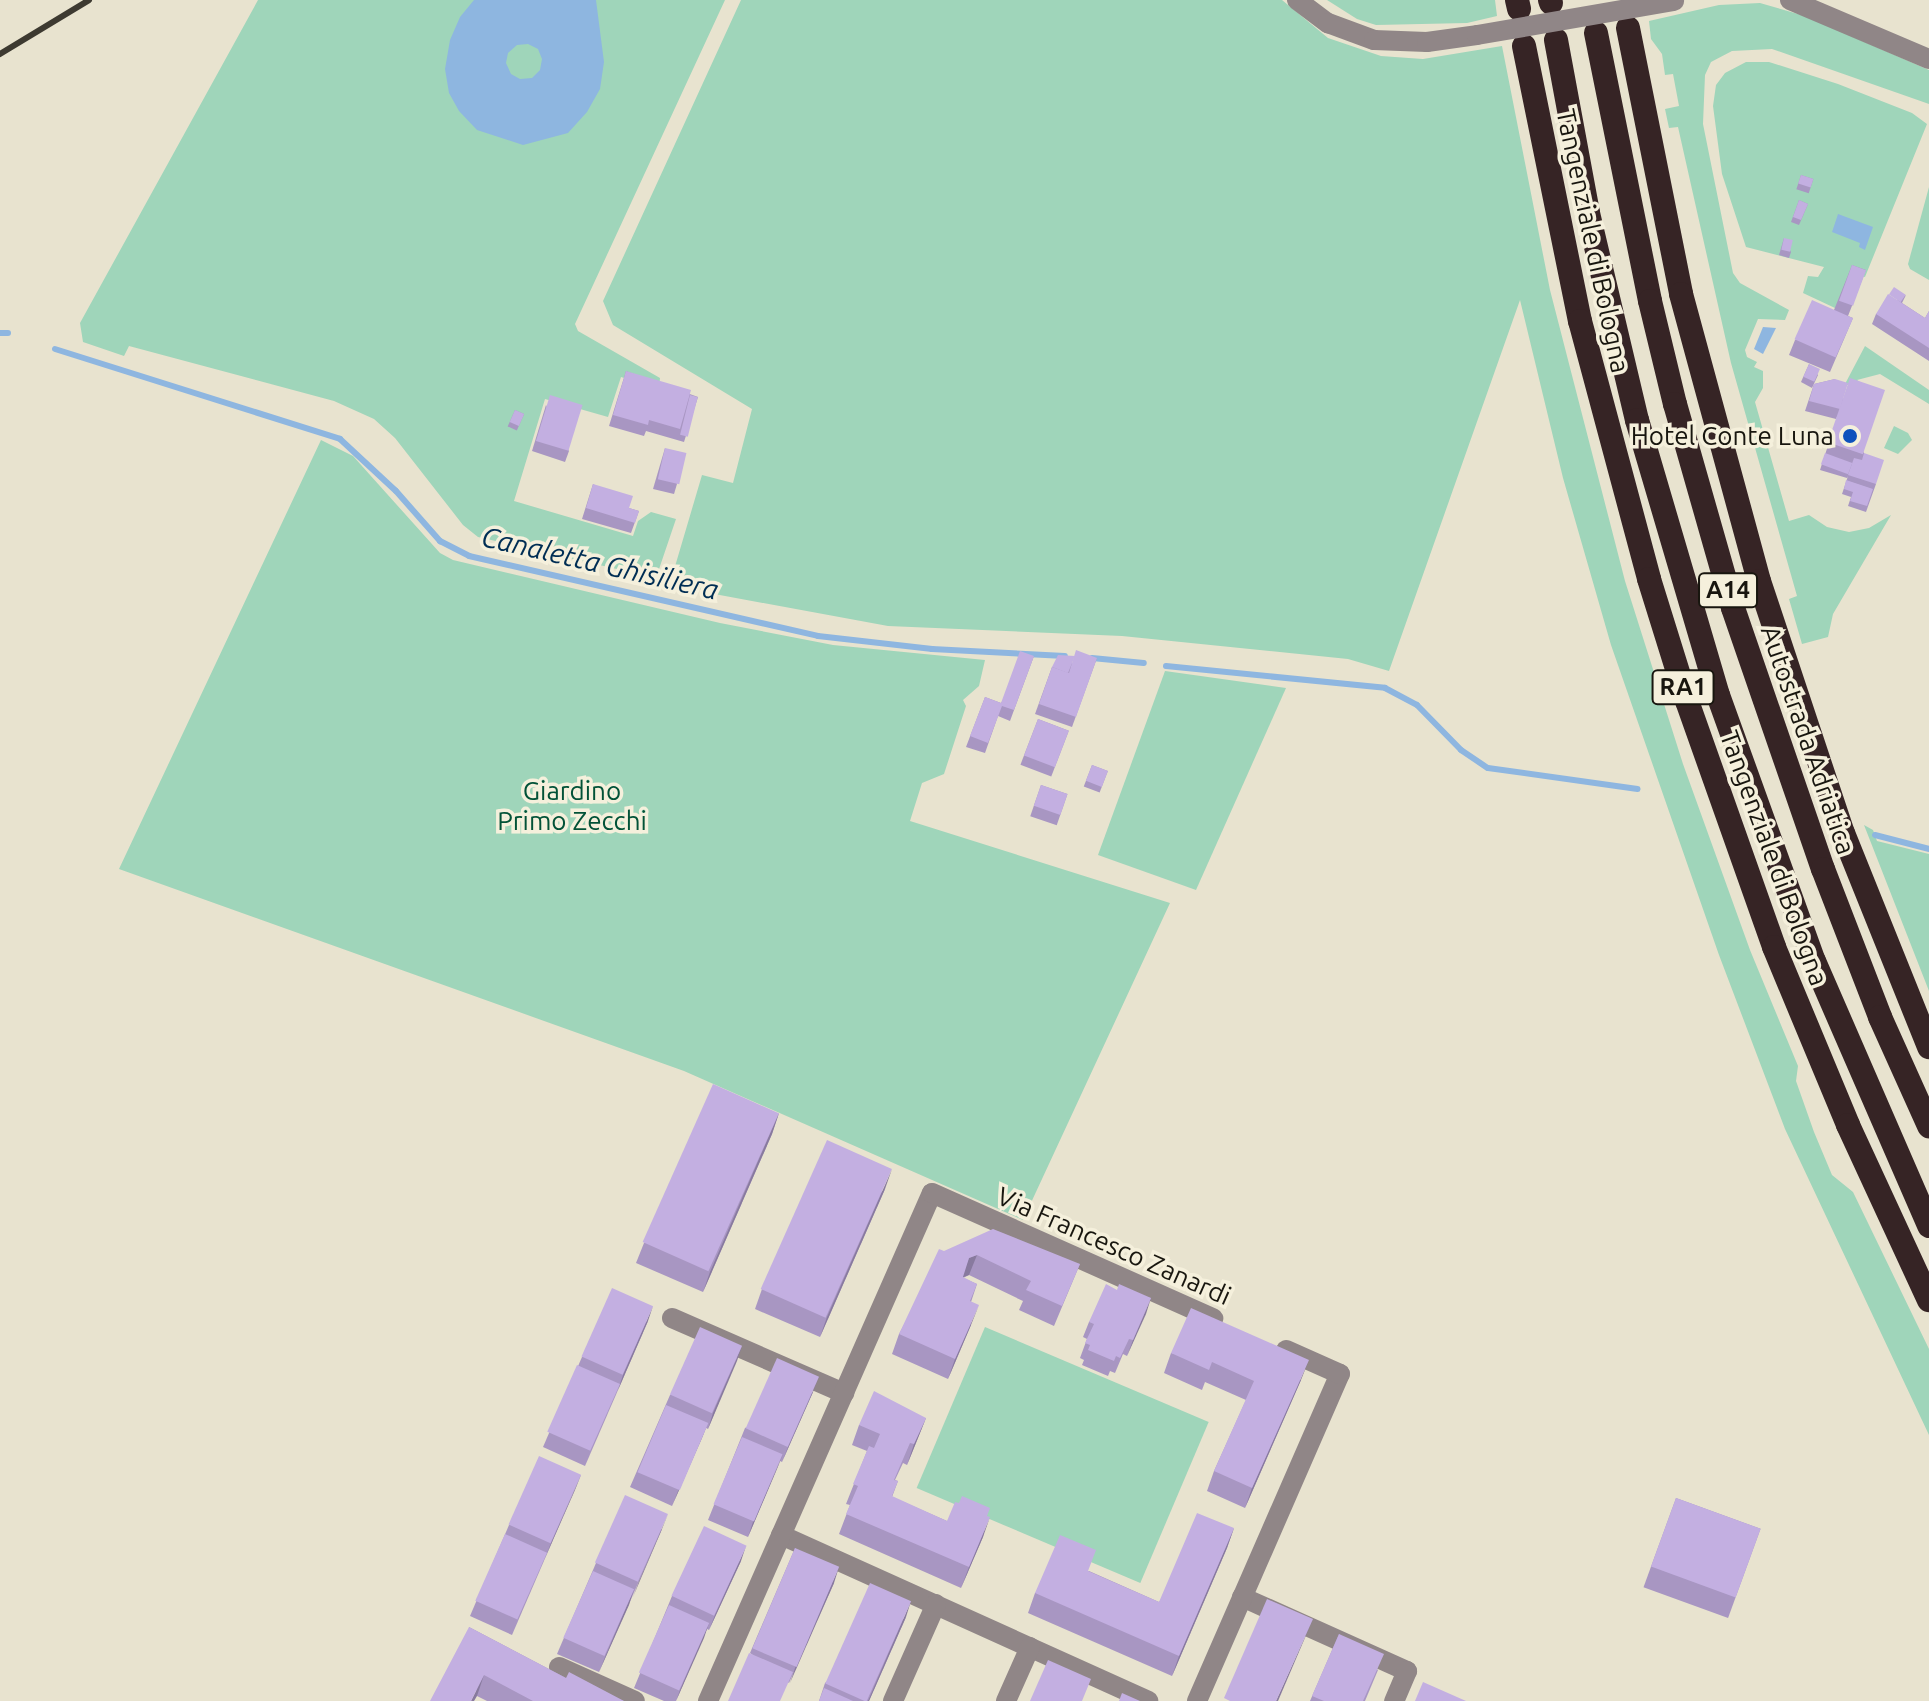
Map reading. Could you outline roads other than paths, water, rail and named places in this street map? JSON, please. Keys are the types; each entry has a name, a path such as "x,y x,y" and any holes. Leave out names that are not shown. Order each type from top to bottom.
{"highway":[{"path":"1628,28 1681,294 1759,581 1828,793 1929,1047"},
{"name":"Autostrada Adriatica","path":"1596,33 1650,301 1675,404 1729,596 1823,869 1880,1017 1929,1126"},
{"name":"A14","path":"1556,40 1588,213 1616,336 1667,531 1710,670 1814,961 1929,1226"},
{"name":"Tangenziale di Bologna","path":"1524,46 1580,321 1649,579 1687,701 1774,947 1848,1125 1929,1300"}],"street":[{"path":"1297,0 1328,23 1374,40 1427,42 1678,1"},
{"path":"1790,0 1929,59"},
{"name":"Via Francesco Zanardi","path":"708,1701 932,1193 1238,1329"},
{"path":"672,1318 844,1393"},
{"path":"1197,1701 1340,1374 1267,1342"},
{"path":"781,1535 1148,1701"},
{"path":"1242,1597 1407,1671 1394,1701"},
{"path":"893,1701 936,1604"},
{"path":"1006,1701 1030,1647"},
{"path":"559,1667 635,1701"}],"water":[{"path":"474,0 596,0 604,62 600,89 587,112 568,133 523,145 477,130 459,111 449,93 445,69 450,40 460,17","holes":["528,44 538,49 542,59 540,70 532,78 520,79 511,74 506,63 508,53 517,45"]},
{"path":"1838,214 1873,227 1865,250 1859,247 1860,243 1832,232"},
{"path":"1763,327 1776,328 1763,354 1754,349"}],"waterway":[{"name":"Canaletta Ghisiliera","path":"0,333 8,333"},
{"name":"Canaletta Ghisiliera","path":"55,349 340,439 396,491 440,541 469,556 818,636 932,649 1065,656"},
{"name":"Canaletta Ghisiliera","path":"1092,658 1144,663"},
{"name":"Canaletta Ghisiliera","path":"1166,666 1385,688 1417,705 1461,750 1488,768 1638,789"},
{"name":"Canaletta Ghisiliera","path":"1875,835 1929,849"}],"railway":[{"path":"0,54 89,0"}],"place":[{"name":"Hotel Conte Luna","path":"1850,436"}],"park label":[{"name":"Giardino Primo Zecchi","path":"572,806"}]}
